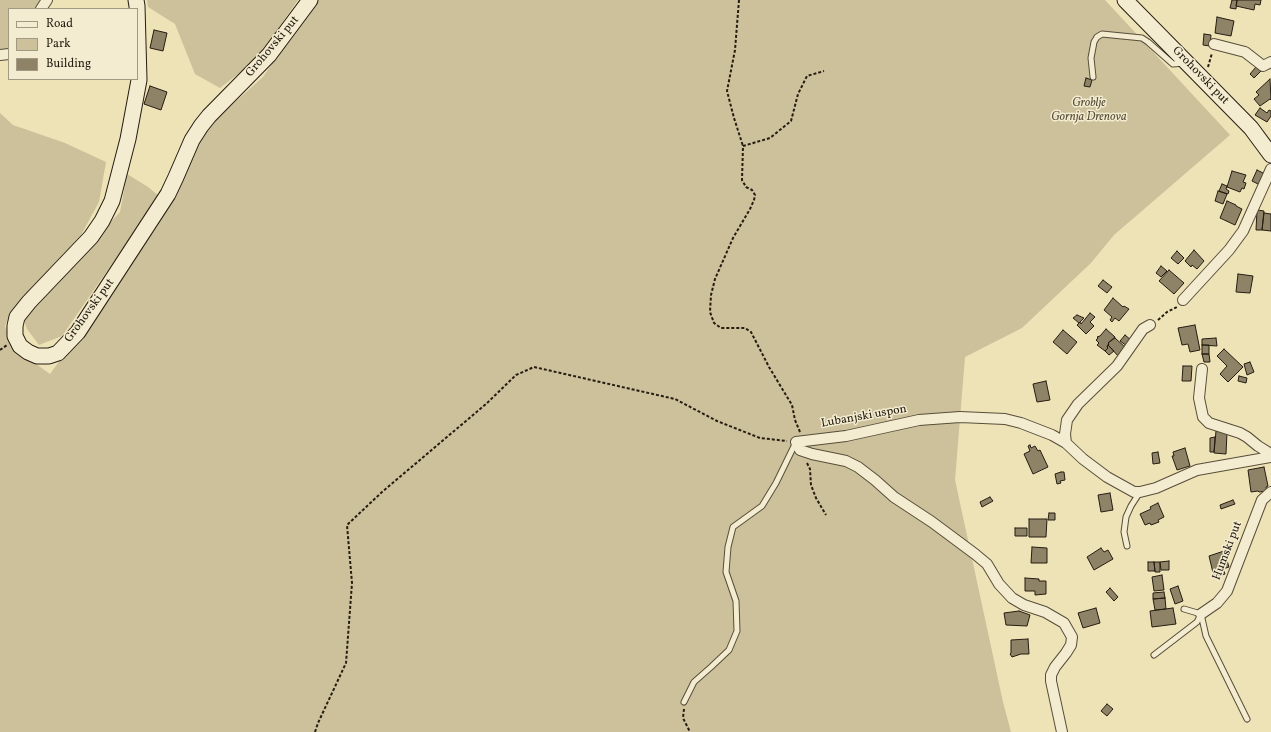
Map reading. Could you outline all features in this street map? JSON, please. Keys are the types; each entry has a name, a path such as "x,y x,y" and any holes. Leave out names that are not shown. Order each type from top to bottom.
{"main road":[{"name":"Grohovski put","path":"138,43 139,80 128,139 112,201 102,221 91,237 29,302 17,317 15,336 20,346 37,356 49,356 58,352 78,332 168,194 192,140 201,126 269,55 310,0"},
{"name":"Grohovski put","path":"1125,0 1251,128 1271,155"}],"street":[{"path":"1214,44 1245,52 1263,66 1271,62"},
{"path":"1183,300 1229,250 1243,231 1271,169"},
{"path":"1066,443 1065,434 1067,420 1078,404 1117,366 1143,329 1150,325"},
{"path":"1202,369 1199,398 1203,417 1209,423 1248,436 1258,446 1271,454"},
{"name":"Lubanjski uspon","path":"800,444 846,436 919,420 960,417 1005,419 1021,423 1052,435 1066,443 1083,459 1107,477 1134,492 1140,492"},
{"path":"800,444 812,454 846,461 858,467 894,497 932,522 987,564 999,584 1017,602 1045,612 1064,623 1072,637 1071,645 1051,675 1053,694 1062,732"},
{"path":"1140,492 1156,488 1196,470 1271,457"},
{"name":"Humski put","path":"1201,614 1217,603 1227,591 1262,500 1271,492"}],"lane":[{"path":"1093,77 1091,58 1094,42 1097,37 1102,34 1142,38 1173,64 1187,63"},
{"path":"684,702 694,682 729,650 737,631 736,601 726,572 728,547 733,526 762,506 800,444"},
{"path":"1127,546 1124,532 1126,517 1140,492"},
{"path":"1184,608 1201,614"},
{"path":"1154,655 1197,622 1201,614"},
{"path":"1201,614 1206,636 1247,719"}],"path":[{"path":"739,0 735,50 727,91 743,146 742,180 746,187 752,190 755,195 750,209 733,238 715,279 711,295 710,312 714,324 721,328 745,328 751,332 769,367 792,405 800,444 810,469 811,485 826,515"},
{"path":"1205,81 1214,44"},
{"path":"743,146 770,138 791,121 798,94 807,76 824,71"},
{"path":"1150,325 1166,312 1176,308 1183,300"},
{"path":"315,732 346,663 352,583 347,525 382,492 486,404 516,375 534,367 675,399 717,421 760,438 800,444"},
{"path":"684,702 683,718 690,732"}],"green space":[{"path":"0,0 41,0 36,8 8,8 8,49 0,57"},
{"path":"147,0 298,0 266,46 247,67 220,88 195,74 175,24 148,7"},
{"name":"Groblje Gornja Drenova","path":"316,0 1105,0 1230,135 1114,235 1091,263 1022,328 965,357 955,480 1003,702 1011,732 0,732 0,113 13,125 65,143 106,162 99,202 81,235 26,294 11,312 5,326 14,348 50,374 157,227 206,128 263,77"},
{"path":"127,174 159,196 62,336 39,345 27,329 23,318 45,292 120,212"}],"building":[{"path":"1232,0 1237,0 1236,9 1230,8"},
{"path":"1237,0 1261,0 1260,5 1255,4 1254,10 1236,6"},
{"path":"1217,17 1234,21 1231,36 1215,33"},
{"path":"154,30 167,33 163,51 150,48"},
{"path":"1204,34 1211,35 1210,46 1203,45"},
{"path":"1256,67 1261,71 1254,78 1250,74"},
{"path":"1086,78 1092,80 1090,87 1084,86"},
{"path":"1270,79 1271,100 1270,99 1260,106 1254,99 1259,95 1256,92"},
{"path":"150,86 167,92 161,110 144,104"},
{"path":"1260,108 1267,113 1269,110 1271,111 1271,116 1267,122 1255,115"},
{"path":"1257,170 1265,174 1260,185 1252,181"},
{"path":"1232,171 1246,175 1243,182 1246,183 1244,189 1242,188 1240,192 1227,187"},
{"path":"1222,184 1227,186 1226,189 1229,191 1228,194 1219,191"},
{"path":"1218,191 1227,194 1223,204 1215,201"},
{"path":"1227,201 1242,209 1235,225 1220,218"},
{"path":"1257,210 1264,211 1262,230 1256,230"},
{"path":"1264,213 1271,214 1271,231 1262,230"},
{"path":"1194,250 1204,261 1197,269 1192,265 1191,267 1185,261"},
{"path":"1177,251 1184,258 1178,264 1171,258"},
{"path":"1161,266 1167,271 1161,277 1156,273"},
{"path":"1169,270 1184,283 1174,294 1159,281"},
{"path":"1238,274 1253,276 1250,293 1236,292"},
{"path":"1103,280 1112,287 1107,293 1098,286"},
{"path":"1113,298 1123,307 1124,306 1129,309 1119,321 1115,318 1112,322 1110,320 1112,317 1104,310"},
{"path":"1090,313 1095,317 1090,322 1094,326 1086,334 1077,325 1080,322 1081,324"},
{"path":"1077,315 1084,318 1079,323 1073,318"},
{"path":"1195,325 1200,350 1190,352 1188,344 1182,345 1178,328"},
{"path":"1106,329 1115,337 1108,343 1108,348 1105,351 1097,345 1099,343 1096,340 1098,338 1097,337 1100,336"},
{"path":"1063,330 1077,342 1067,354 1053,342"},
{"path":"1125,335 1131,340 1127,346 1120,341"},
{"path":"1115,338 1126,348 1119,357 1108,345 1108,343"},
{"path":"1216,338 1217,346 1202,345 1202,339"},
{"path":"1108,345 1114,351 1109,355 1105,351 1108,348"},
{"path":"1202,345 1209,345 1209,354 1202,354"},
{"path":"1224,349 1243,367 1228,382 1220,374 1227,366 1217,356"},
{"path":"1202,354 1209,354 1210,362 1204,362"},
{"path":"1250,362 1254,372 1247,375 1244,364"},
{"path":"1183,366 1192,366 1191,381 1182,381"},
{"path":"1239,376 1247,378 1246,383 1238,381"},
{"path":"1046,381 1050,400 1037,402 1033,384"},
{"path":"1216,431 1227,432 1226,454 1214,453"},
{"path":"1215,437 1214,452 1210,452 1210,438"},
{"path":"1030,445 1031,448 1035,446 1038,451 1040,450 1048,467 1033,474 1024,454 1030,451 1028,446"},
{"path":"1185,448 1190,466 1177,470 1172,456 1174,456 1173,452"},
{"path":"1158,452 1160,463 1153,464 1152,453"},
{"path":"1264,467 1268,486 1266,487 1267,491 1251,492 1248,470"},
{"path":"1064,472 1065,480 1060,481 1061,483 1057,484 1055,474"},
{"path":"1110,493 1113,510 1101,512 1098,495"},
{"path":"990,497 993,501 982,507 980,502"},
{"path":"1233,500 1235,504 1221,509 1220,505"},
{"path":"1158,503 1164,517 1158,520 1159,522 1151,525 1150,523 1145,525 1140,514 1151,509 1150,507"},
{"path":"1049,513 1055,513 1055,520 1048,520"},
{"path":"1029,519 1047,519 1046,537 1029,537"},
{"path":"1015,528 1027,528 1027,536 1015,536"},
{"path":"1032,547 1047,548 1047,563 1031,563"},
{"path":"1101,548 1104,552 1108,550 1113,559 1094,570 1087,557"},
{"path":"1224,551 1229,567 1223,569 1225,574 1214,577 1209,556"},
{"path":"1169,561 1169,570 1161,570 1160,562"},
{"path":"1148,562 1154,562 1155,571 1148,571"},
{"path":"1154,562 1160,562 1160,572 1155,572"},
{"path":"1162,575 1164,590 1154,591 1152,577"},
{"path":"1025,578 1046,581 1046,594 1035,595 1035,591 1025,591"},
{"path":"1178,586 1183,601 1175,604 1170,589"},
{"path":"1110,588 1118,597 1114,601 1106,592"},
{"path":"1164,592 1165,598 1153,599 1153,593"},
{"path":"1165,598 1166,609 1155,610 1153,599"},
{"path":"1096,608 1100,623 1083,628 1078,613"},
{"path":"1173,608 1176,624 1152,627 1150,611"},
{"path":"1019,611 1030,615 1027,626 1006,625 1004,613"},
{"path":"1028,639 1029,654 1021,654 1012,657 1010,654 1011,640"},
{"path":"1107,704 1113,709 1107,716 1101,711"}]}
